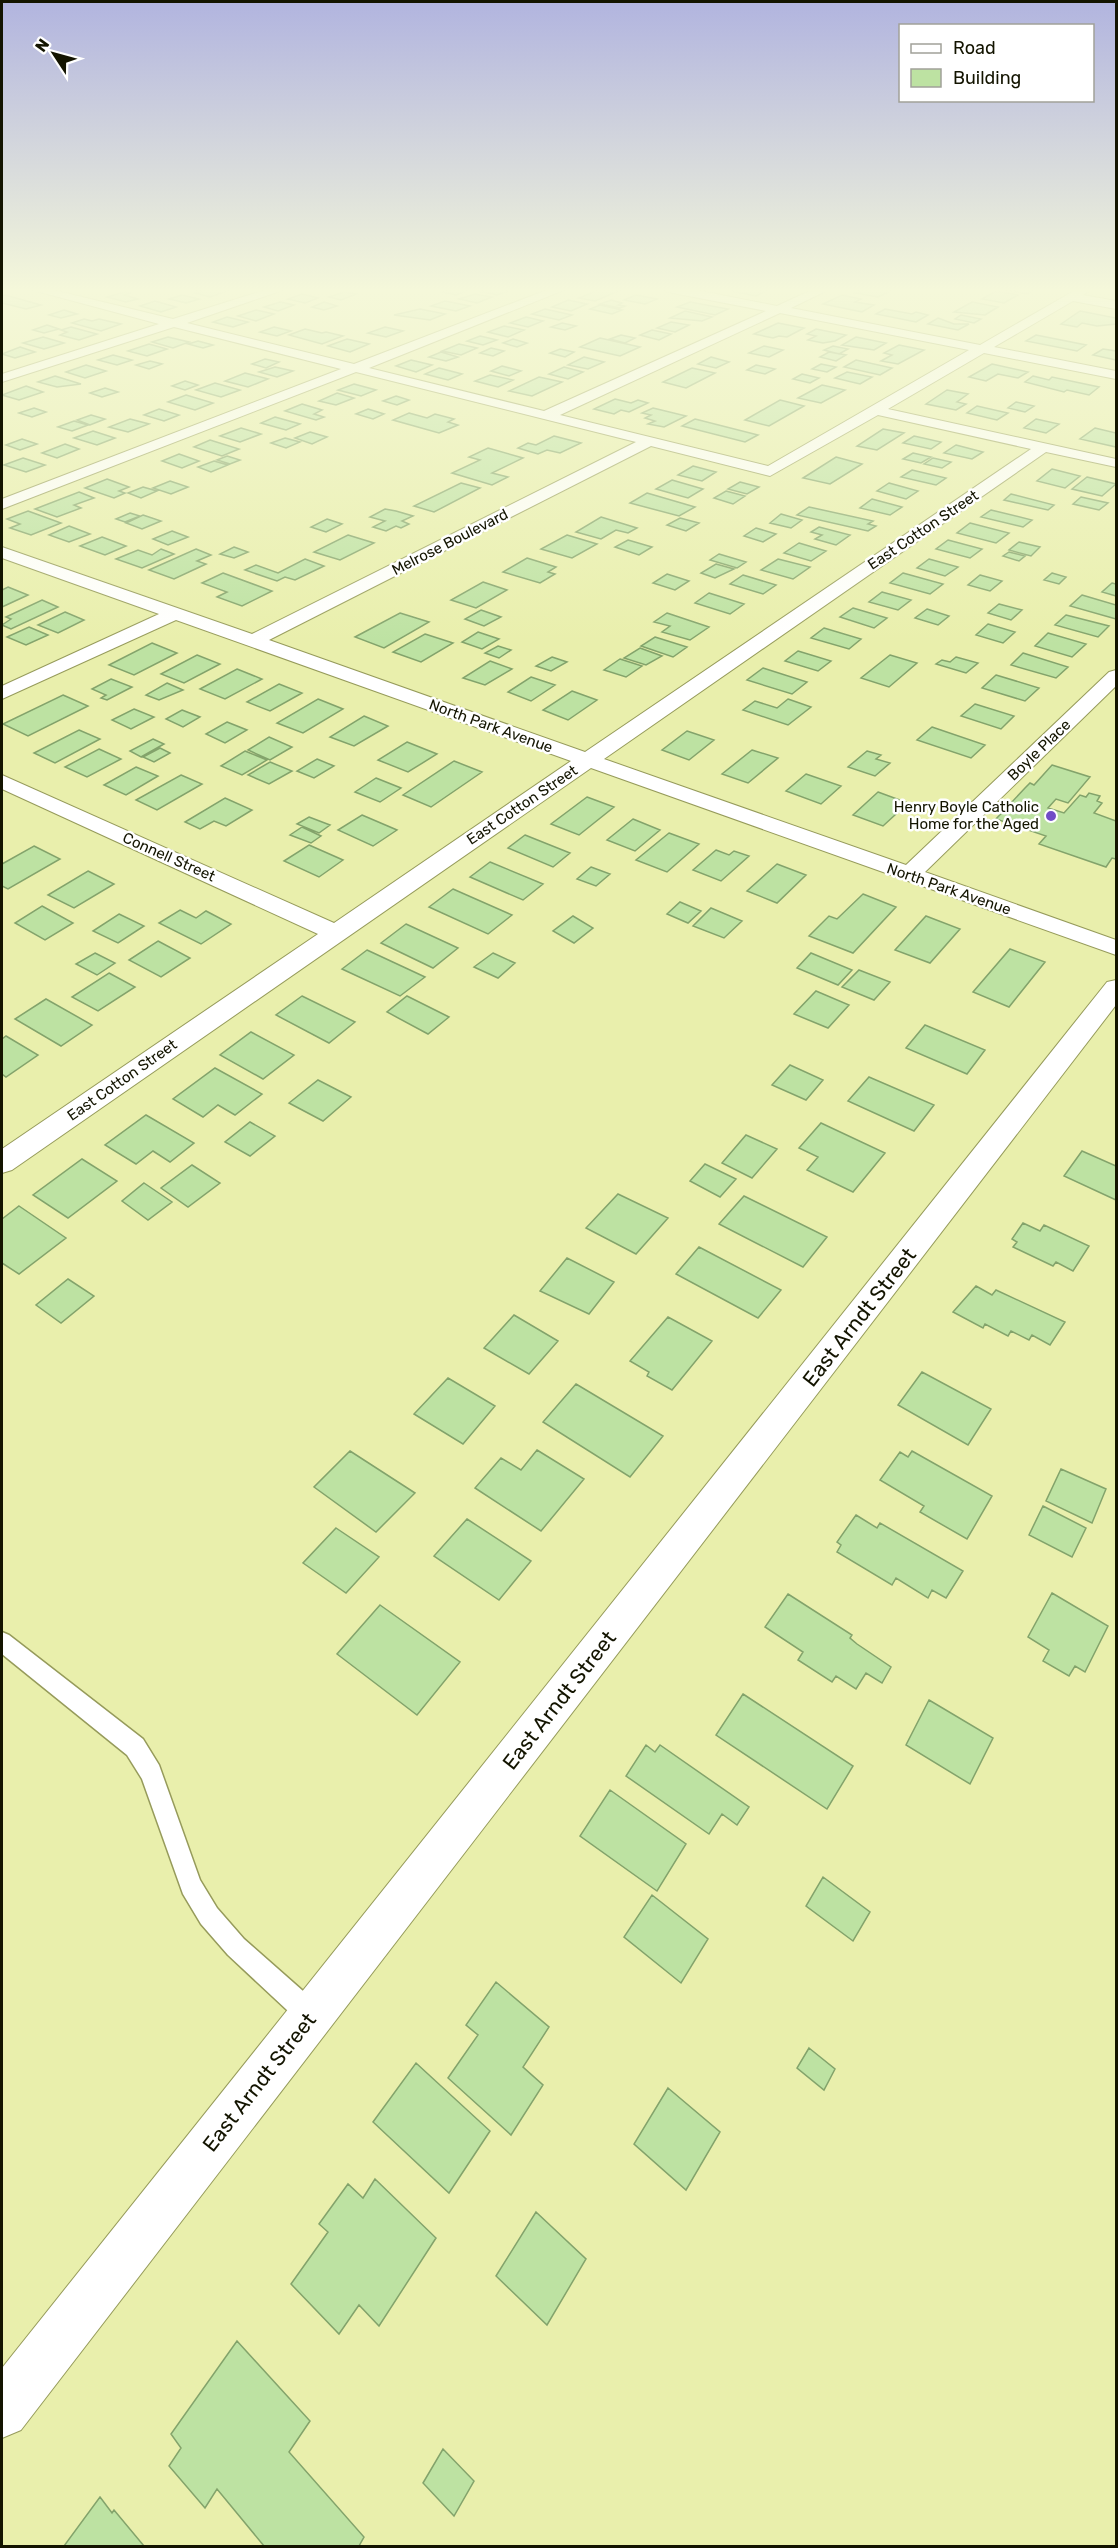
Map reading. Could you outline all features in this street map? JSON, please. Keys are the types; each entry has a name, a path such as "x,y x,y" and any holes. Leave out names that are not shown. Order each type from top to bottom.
{"street":[{"path":"2,504 253,407"},
{"path":"514,407 770,471 880,407"},
{"path":"547,415 565,407"},
{"path":"875,410 1116,463"},
{"name":"Melrose Boulevard","path":"251,642 648,442"},
{"name":"Melrose Boulevard","path":"351,611 667,447"},
{"name":"East Cotton Street","path":"2,1163 1043,447"},
{"name":"North Park Avenue","path":"2,552 1116,948"},
{"path":"2,693 174,614"},
{"path":"276,650 298,638"},
{"name":"Boyle Place","path":"909,874 1116,676"},
{"name":"Connell Street","path":"2,781 337,933"},
{"name":"East Arndt Street","path":"2,2411 1116,988"}],"lane":[{"path":"2,1642 135,1748 151,1773 191,1886 209,1916 236,1947 311,2016"}],"building":[{"path":"185,407 203,407 195,410"},
{"path":"295,407 312,407 322,410 314,414 324,417 316,420 285,411"},
{"path":"598,407 640,407 629,412 621,410 614,414 594,409"},
{"path":"768,407 802,407 769,426 745,420"},
{"path":"941,407 961,407 956,410"},
{"path":"976,407 981,407 1008,413 997,420 967,413"},
{"path":"1009,407 1033,407 1025,412 1008,408"},
{"path":"34,408 46,412 32,417 19,413"},
{"path":"653,408 686,416 664,427 648,424 655,421 645,418 651,415 642,413"},
{"path":"159,409 179,415 164,421 144,415"},
{"path":"368,409 384,414 373,419 356,414"},
{"path":"409,413 427,418 435,414 454,419 448,422 458,425 439,433 393,420"},
{"path":"91,415 105,419 90,425 77,420"},
{"path":"275,417 300,424 286,430 261,423"},
{"path":"130,419 149,424 128,432 109,427"},
{"path":"695,419 758,435 745,442 682,426"},
{"path":"1036,419 1059,424 1046,433 1024,428"},
{"path":"74,421 88,425 72,431 58,427"},
{"path":"241,428 261,434 240,442 220,436"},
{"path":"1095,428 1116,433 1116,447 1080,439"},
{"path":"883,429 904,433 877,450 857,446"},
{"path":"93,431 115,438 97,445 74,438"},
{"path":"310,432 327,437 312,444 295,438"},
{"path":"554,436 581,443 560,453 547,450 538,454 518,448 528,443 536,445"},
{"path":"914,436 941,442 931,449 903,443"},
{"path":"285,438 300,442 286,448 271,443"},
{"path":"22,439 37,444 20,450 6,445"},
{"path":"210,440 239,449 222,456 194,447"},
{"path":"65,444 79,449 57,458 42,453"},
{"path":"956,445 983,452 972,459 944,453"},
{"path":"488,448 523,458 492,473 508,477 492,485 452,473 480,460 469,457"},
{"path":"913,453 931,457 921,463 903,459"},
{"path":"179,454 199,461 182,468 162,461"},
{"path":"227,456 240,460 230,464 217,460"},
{"path":"836,457 862,464 830,484 803,478"},
{"path":"23,458 45,465 26,472 4,465"},
{"path":"933,458 951,462 942,468 924,464"},
{"path":"214,461 228,465 211,472 198,467"},
{"path":"693,466 716,472 702,481 678,475"},
{"path":"1052,469 1080,476 1065,488 1037,481"},
{"path":"912,470 946,478 936,485 901,477"},
{"path":"1087,477 1116,484 1102,496 1072,489"},
{"path":"107,479 129,487 119,491 125,493 114,498 85,488"},
{"path":"672,480 703,489 688,498 656,489"},
{"path":"170,481 188,487 171,494 153,488"},
{"path":"740,482 759,487 747,494 728,489"},
{"path":"461,483 480,488 434,512 414,506"},
{"path":"889,483 918,491 906,499 877,491"},
{"path":"143,487 157,491 141,498 128,493"},
{"path":"726,491 745,496 733,504 714,498"},
{"path":"79,492 94,498 74,505 81,508 57,517 35,509"},
{"path":"647,493 695,507 679,516 630,503"},
{"path":"1011,494 1054,505 1048,510 1004,500"},
{"path":"1081,497 1108,503 1099,510 1073,504"},
{"path":"872,499 902,507 890,515 860,508"},
{"path":"809,507 873,521 868,524 876,526 868,531 797,515"},
{"path":"385,509 413,516 402,521 409,524 401,528 396,526 386,531 373,527 385,521 370,517"},
{"path":"991,510 1032,520 1023,527 981,517"},
{"path":"28,511 61,523 31,535 10,528 20,524 7,519"},
{"path":"130,513 140,516 125,522 116,519"},
{"path":"781,514 802,520 791,528 770,523"},
{"path":"143,515 161,521 142,529 126,523"},
{"path":"601,517 637,528 628,533 616,530 601,539 576,532"},
{"path":"680,518 699,523 686,531 667,525"},
{"path":"327,519 342,524 326,532 311,527"},
{"path":"970,523 1009,533 996,543 957,533"},
{"path":"69,526 90,534 69,542 49,535"},
{"path":"819,527 850,535 836,545 815,539 822,535 811,532"},
{"path":"756,528 776,534 763,542 744,536"},
{"path":"172,531 188,537 168,545 153,539"},
{"path":"348,535 374,543 340,560 314,552"},
{"path":"567,535 597,544 572,558 541,549"},
{"path":"102,537 126,546 105,555 80,546"},
{"path":"628,540 652,547 639,555 615,547"},
{"path":"948,540 982,549 970,558 936,549"},
{"path":"1019,542 1040,547 1031,556 1009,550"},
{"path":"799,543 826,551 811,561 784,553"},
{"path":"234,547 248,552 234,558 220,554"},
{"path":"161,549 174,554 142,568 116,559 138,550 152,555"},
{"path":"196,549 211,555 197,561 206,564 174,579 149,570"},
{"path":"1009,552 1025,556 1019,561 1003,556"},
{"path":"719,554 746,562 737,568 710,560"},
{"path":"527,558 556,567 548,572 555,574 540,583 503,572"},
{"path":"305,559 324,566 295,580 285,577 277,581 245,570 256,565 278,573"},
{"path":"778,559 810,567 793,579 761,570"},
{"path":"929,559 958,567 945,576 917,568"},
{"path":"716,564 734,569 715,578 701,573"},
{"path":"223,573 272,591 242,606 217,597 227,592 202,583"},
{"path":"903,573 943,584 930,594 890,583"},
{"path":"1052,573 1066,577 1059,584 1044,580"},
{"path":"667,574 689,581 675,590 653,583"},
{"path":"743,575 776,585 763,594 730,584"},
{"path":"980,575 1002,581 990,591 968,585"},
{"path":"483,582 507,590 476,608 451,600"},
{"path":"1112,583 1116,584 1116,596 1102,592"},
{"path":"8,587 28,595 2,607 2,590"},
{"path":"882,592 911,600 898,610 869,602"},
{"path":"709,593 744,604 730,614 695,603"},
{"path":"1082,595 1116,605 1116,619 1070,606"},
{"path":"42,600 58,607 11,629 2,625 11,619 6,617"},
{"path":"999,604 1022,610 1011,620 988,613"},
{"path":"853,608 887,618 874,628 840,617"},
{"path":"927,609 949,616 938,625 915,618"},
{"path":"481,610 501,617 484,626 465,619"},
{"path":"65,612 84,620 58,633 38,625"},
{"path":"400,613 429,622 384,648 355,637"},
{"path":"667,613 709,627 690,640 662,632 670,626 654,622"},
{"path":"1066,615 1109,626 1098,637 1055,625"},
{"path":"988,624 1015,632 1003,643 976,635"},
{"path":"29,627 48,635 26,645 7,637"},
{"path":"824,628 861,639 849,649 811,638"},
{"path":"478,632 499,639 482,649 462,642"},
{"path":"1048,633 1086,644 1072,657 1035,646"},
{"path":"425,634 453,643 421,662 393,652"},
{"path":"655,637 687,647 673,657 641,646"},
{"path":"152,643 177,653 134,675 109,665"},
{"path":"498,646 511,650 499,658 485,653"},
{"path":"640,648 662,656 646,665 624,658"},
{"path":"798,651 831,661 818,671 785,661"},
{"path":"1023,653 1068,667 1056,678 1011,665"},
{"path":"197,655 220,664 184,683 161,674"},
{"path":"890,655 917,663 889,687 861,678"},
{"path":"552,657 567,662 551,671 536,666"},
{"path":"956,657 978,663 966,673 936,664 942,660 950,662"},
{"path":"620,659 642,666 626,677 604,670"},
{"path":"490,661 512,669 485,685 463,678"},
{"path":"763,668 807,682 792,694 747,680"},
{"path":"237,669 262,679 225,699 200,689"},
{"path":"996,675 1039,688 1025,701 982,688"},
{"path":"531,677 555,685 531,701 508,692"},
{"path":"111,679 132,687 107,700 101,698 106,695 92,689"},
{"path":"167,683 183,690 159,700 146,695"},
{"path":"279,684 302,693 270,711 247,702"},
{"path":"572,691 597,700 568,720 543,710"},
{"path":"63,695 88,706 28,736 3,724"},
{"path":"318,699 343,709 303,733 277,723"},
{"path":"788,699 811,707 788,725 743,710 755,701 777,708"},
{"path":"975,704 1014,716 1001,729 961,716"},
{"path":"134,709 154,717 131,729 112,720"},
{"path":"182,710 200,717 183,727 166,719"},
{"path":"364,716 388,726 354,746 330,737"},
{"path":"227,722 247,730 225,743 206,734"},
{"path":"932,727 985,745 971,758 917,740"},
{"path":"79,730 100,739 55,763 34,753"},
{"path":"687,731 714,740 689,760 662,750"},
{"path":"269,737 292,747 270,760 248,750"},
{"path":"153,739 164,744 141,757 130,751"},
{"path":"407,742 437,754 408,772 378,760"},
{"path":"160,748 170,753 154,762 143,757"},
{"path":"99,749 121,759 87,777 65,767"},
{"path":"752,750 778,758 748,783 722,774"},
{"path":"245,751 267,760 242,775 221,766"},
{"path":"867,751 881,755 876,759 890,763 875,776 848,767"},
{"path":"317,759 334,766 314,778 297,771"},
{"path":"454,761 482,772 431,807 403,795"},
{"path":"270,762 292,771 269,784 248,775"},
{"name":"Henry Boyle Catholic Home for the Aged","path":"1052,765 1090,777 1068,803 1056,799 1048,808 1064,813 1080,795 1086,797 1089,793 1100,796 1097,801 1102,803 1094,813 1116,821 1116,859 1112,858 1106,867 1039,844 1046,836 996,819 1030,783 1034,785"},
{"path":"136,767 158,776 126,795 104,785"},
{"path":"806,774 841,786 821,804 786,791"},
{"path":"181,775 202,784 157,810 136,800"},
{"path":"376,778 401,788 380,802 355,792"},
{"path":"878,792 908,803 883,826 853,815"},
{"path":"587,797 614,807 579,835 551,824"},
{"path":"225,798 252,810 226,826 214,821 200,829 185,822"},
{"path":"362,815 397,830 373,846 338,830"},
{"path":"309,817 330,825 319,833 297,824"},
{"path":"633,819 660,830 635,851 607,840"},
{"path":"302,827 321,836 311,843 290,835"},
{"path":"669,833 699,844 667,872 636,860"},
{"path":"525,835 570,853 553,867 508,848"},
{"path":"309,845 343,860 319,877 284,861"},
{"path":"34,846 60,859 8,889 2,886 2,864"},
{"path":"716,850 729,855 734,851 749,856 721,881 693,870"},
{"path":"490,862 543,884 523,900 470,877"},
{"path":"777,864 806,875 777,903 747,891"},
{"path":"591,867 610,874 596,886 577,879"},
{"path":"88,871 114,884 74,908 48,895"},
{"path":"453,889 512,915 488,934 429,907"},
{"path":"863,894 896,907 853,953 809,936 829,916 837,919"},
{"path":"680,902 701,911 688,923 667,914"},
{"path":"42,906 73,923 45,940 15,923"},
{"path":"711,908 742,921 724,938 693,926"},
{"path":"180,910 196,918 206,911 231,924 201,944 159,923"},
{"path":"119,914 144,926 118,943 93,931"},
{"path":"573,916 593,928 574,943 553,931"},
{"path":"926,916 960,929 930,963 895,950"},
{"path":"406,924 458,948 433,968 381,943"},
{"path":"158,941 190,958 161,977 129,960"},
{"path":"1010,949 1045,962 1009,1007 973,992"},
{"path":"367,950 425,977 400,996 342,969"},
{"path":"95,953 115,963 97,975 76,964"},
{"path":"493,953 515,963 498,978 474,967"},
{"path":"811,953 852,970 838,985 797,968"},
{"path":"859,970 890,982 874,1000 842,987"},
{"path":"109,973 135,987 98,1011 72,997"},
{"path":"816,991 849,1005 828,1028 794,1014"},
{"path":"302,996 355,1022 329,1043 276,1015"},
{"path":"407,996 449,1017 428,1034 387,1012"},
{"path":"46,999 92,1025 61,1046 15,1019"},
{"path":"925,1025 985,1050 967,1074 906,1048"},
{"path":"251,1032 294,1055 263,1079 220,1055"},
{"path":"6,1036 38,1055 6,1077 2,1074 2,1039"},
{"path":"790,1065 823,1080 806,1100 772,1085"},
{"path":"215,1068 262,1094 235,1115 218,1105 203,1117 173,1099"},
{"path":"869,1077 934,1105 914,1131 848,1101"},
{"path":"318,1080 351,1097 323,1121 289,1103"},
{"path":"146,1115 194,1143 170,1162 153,1151 136,1164 105,1145"},
{"path":"250,1122 275,1136 250,1156 225,1142"},
{"path":"821,1123 885,1153 853,1192 807,1170 818,1157 799,1148"},
{"path":"746,1135 777,1149 752,1178 722,1163"},
{"path":"1082,1151 1116,1166 1116,1200 1064,1176"},
{"path":"82,1159 117,1181 68,1218 33,1195"},
{"path":"705,1164 736,1179 720,1197 690,1181"},
{"path":"192,1165 220,1183 188,1207 161,1188"},
{"path":"144,1183 172,1202 148,1220 122,1201"},
{"path":"618,1194 668,1218 636,1254 586,1228"},
{"path":"744,1196 827,1237 803,1267 719,1224"},
{"path":"19,1206 66,1238 19,1274 2,1263 2,1219"},
{"path":"1023,1223 1040,1231 1044,1225 1089,1246 1073,1271 1056,1262 1053,1266 1013,1247 1017,1242 1012,1239"},
{"path":"699,1247 781,1290 758,1318 676,1274"},
{"path":"567,1258 614,1282 589,1314 540,1291"},
{"path":"68,1279 94,1296 61,1323 36,1305"},
{"path":"976,1286 992,1295 996,1290 1065,1322 1050,1345 1032,1335 1029,1340 1011,1331 1008,1336 985,1324 983,1328 953,1312"},
{"path":"514,1315 558,1341 529,1374 484,1348"},
{"path":"668,1317 712,1341 672,1390 647,1376 649,1372 630,1361"},
{"path":"922,1372 991,1409 968,1445 898,1405"},
{"path":"448,1378 495,1406 463,1444 414,1414"},
{"path":"576,1384 663,1436 630,1477 543,1422"},
{"path":"537,1450 584,1479 541,1531 475,1488 501,1458 521,1470"},
{"path":"350,1451 415,1493 376,1532 314,1487"},
{"path":"912,1451 992,1496 967,1539 920,1512 924,1506 880,1480 900,1452 908,1457"},
{"path":"1061,1469 1106,1489 1092,1523 1046,1501"},
{"path":"1043,1506 1086,1528 1072,1557 1029,1535"},
{"path":"856,1515 877,1528 880,1523 963,1571 946,1598 932,1590 928,1598 896,1578 892,1585 837,1552 841,1545 837,1542"},
{"path":"467,1519 531,1561 499,1600 434,1556"},
{"path":"336,1528 379,1557 346,1593 303,1563"},
{"path":"1052,1593 1108,1626 1085,1672 1075,1666 1069,1676 1043,1661 1049,1650 1028,1637"},
{"path":"788,1594 852,1635 850,1638 857,1644 891,1667 882,1683 866,1673 856,1689 836,1676 832,1682 798,1660 803,1652 765,1627"},
{"path":"380,1605 460,1662 417,1715 337,1654"},
{"path":"743,1694 853,1766 827,1809 716,1735"},
{"path":"929,1700 993,1738 970,1784 906,1745"},
{"path":"646,1745 655,1752 660,1745 749,1807 737,1825 722,1814 709,1834 626,1776"},
{"path":"610,1790 686,1844 657,1891 580,1836"},
{"path":"823,1877 870,1912 853,1941 806,1906"},
{"path":"652,1895 708,1939 681,1983 624,1937"},
{"path":"496,1982 549,2027 523,2067 543,2085 511,2135 448,2078 478,2035 466,2025"},
{"path":"809,2048 835,2069 824,2090 797,2068"},
{"path":"416,2063 490,2131 449,2193 373,2122"},
{"path":"668,2088 720,2132 686,2190 634,2144"},
{"path":"375,2179 436,2238 379,2326 359,2305 339,2334 291,2284 328,2232 319,2224 348,2184 363,2198"},
{"path":"536,2212 586,2259 547,2325 496,2276"},
{"path":"237,2341 310,2421 289,2452 364,2537 359,2546 264,2546 217,2489 205,2508 169,2466 181,2448 171,2434"},
{"path":"443,2449 474,2481 454,2516 423,2483"},
{"path":"100,2497 112,2513 114,2510 144,2546 64,2546"}],"place":[{"name":"Henry Boyle Catholic Home for the Aged","path":"1051,816"}]}
